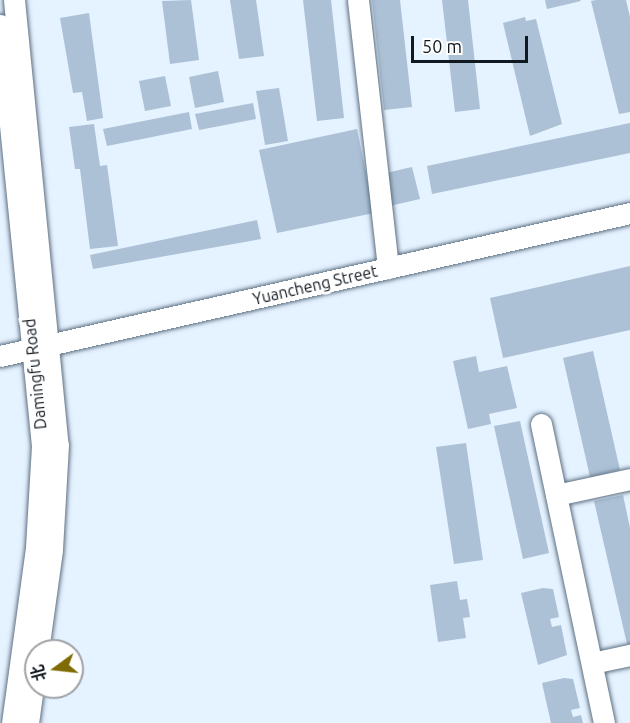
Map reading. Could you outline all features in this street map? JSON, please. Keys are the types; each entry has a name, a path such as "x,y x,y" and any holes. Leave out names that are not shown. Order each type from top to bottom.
{"street":[{"name":"Damingfu Road","path":"12,723 41,493 42,446 40,347 14,0"},
{"path":"358,0 388,268"},
{"name":"Damingfu Road","path":"0,26 40,347 58,445 57,494 39,639"},
{"name":"Yuancheng Street","path":"0,356 630,213"},
{"path":"541,424 604,723"},
{"path":"556,495 630,479"},
{"path":"592,663 630,655"},
{"path":"28,723 31,699"}],"building":[{"path":"191,0 199,60 170,64 162,1"},
{"path":"230,0 256,0 264,56 239,59"},
{"path":"303,0 331,0 344,118 317,121"},
{"path":"372,0 400,0 412,107 384,110"},
{"path":"442,0 468,0 480,109 455,112"},
{"path":"545,0 580,0 581,1 547,9"},
{"path":"626,0 630,17 630,112 619,114 591,1"},
{"path":"89,13 103,118 87,121 82,92 73,93 60,18"},
{"path":"525,17 526,21 536,19 562,124 530,136 503,23"},
{"path":"218,71 224,102 195,108 189,77"},
{"path":"165,76 171,106 145,111 139,81"},
{"path":"279,88 288,141 265,145 256,91"},
{"path":"253,103 256,119 199,130 195,114"},
{"path":"189,112 192,129 107,146 103,129"},
{"path":"630,123 630,153 432,194 427,166"},
{"path":"94,124 100,166 107,165 118,246 90,249 80,169 75,169 69,127"},
{"path":"357,129 374,213 277,233 259,150"},
{"path":"412,167 420,199 385,207 377,175"},
{"path":"257,220 261,239 93,269 90,255"},
{"path":"630,266 630,330 503,358 490,298"},
{"path":"593,351 620,470 590,477 563,358"},
{"path":"476,356 479,372 507,366 517,408 489,414 491,424 468,429 453,361"},
{"path":"520,421 549,553 523,559 494,426"},
{"path":"466,443 483,560 454,564 436,447"},
{"path":"623,495 630,528 630,644 627,644 594,501"},
{"path":"457,581 460,600 467,599 470,617 463,618 466,638 438,642 430,585"},
{"path":"543,588 553,589 559,617 550,619 552,627 561,625 567,655 538,665 521,593"},
{"path":"564,678 573,679 580,708 571,710 573,717 581,715 583,723 551,723 542,683"}]}
